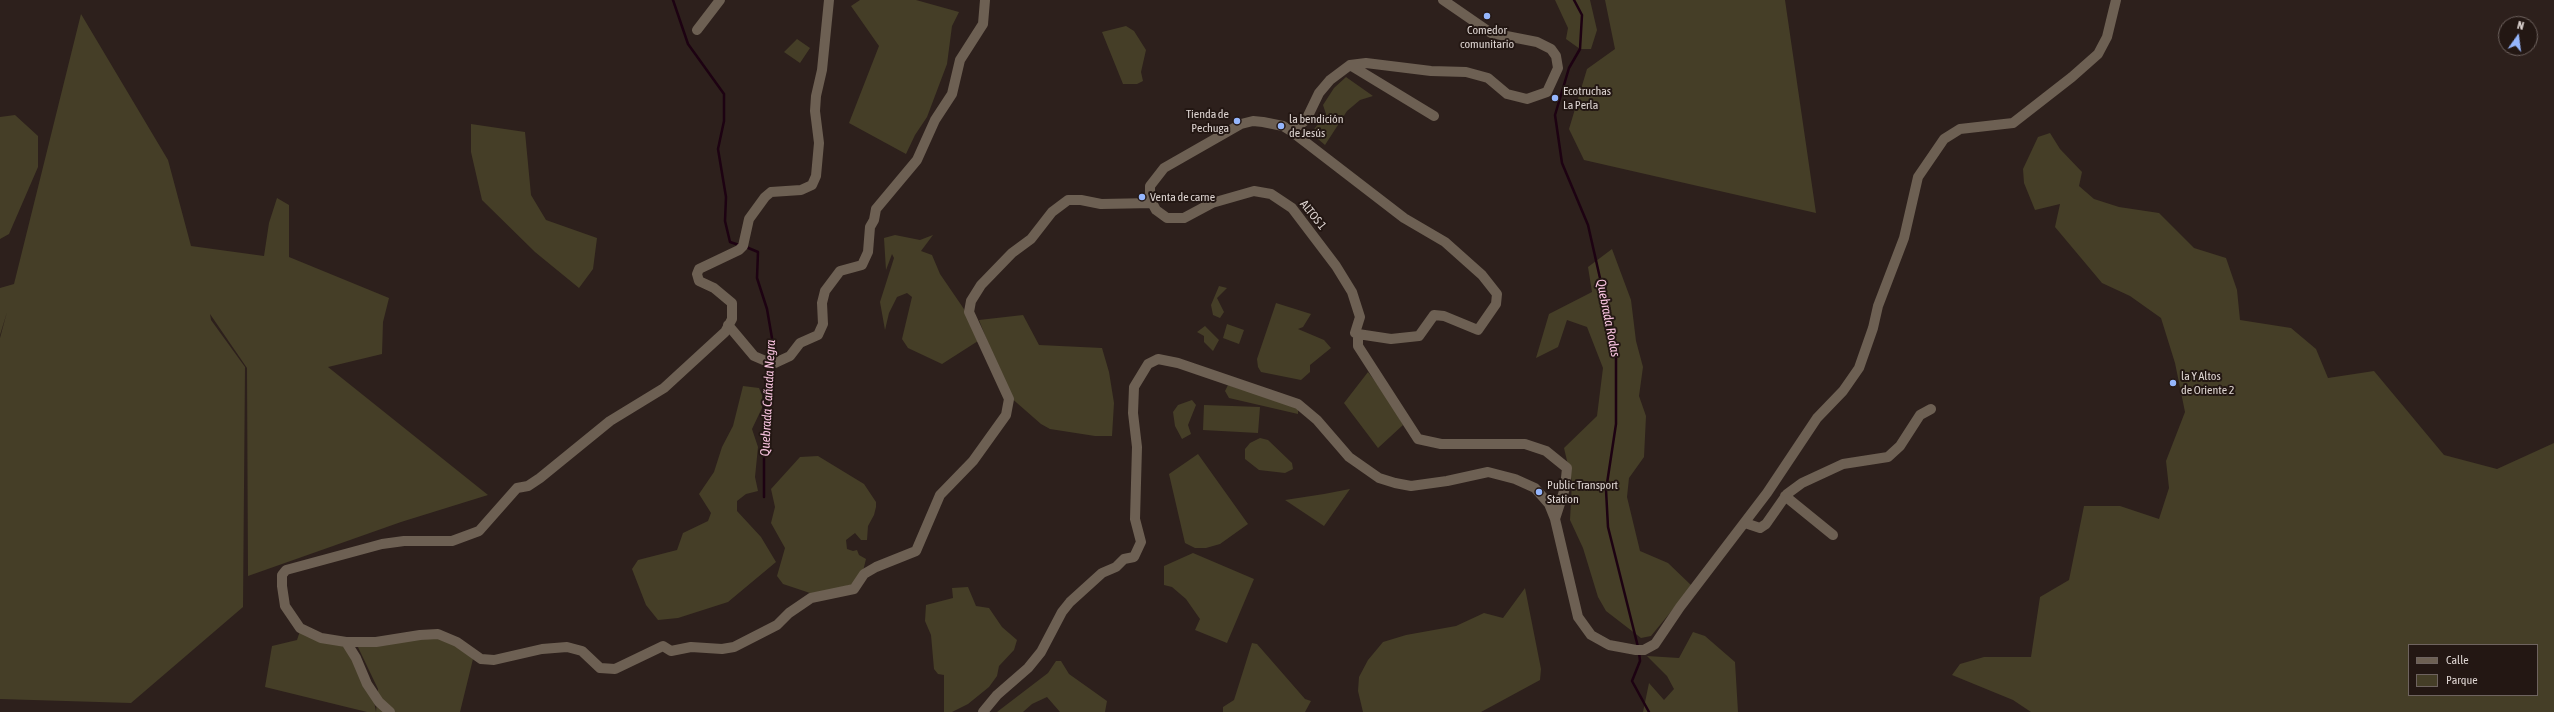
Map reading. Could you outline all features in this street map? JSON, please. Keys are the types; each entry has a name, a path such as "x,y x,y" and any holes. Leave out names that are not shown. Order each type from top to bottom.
{"street":[{"path":"697,30 720,0"},
{"path":"829,0 822,70 815,111 819,143 816,176 812,185 801,190 777,190 765,197 749,219 741,248 699,268 697,274 699,281 714,288 732,303 732,318 725,332 664,388 610,421 540,478 528,486 517,488 479,531 452,541 404,540 382,544 286,570 282,575 285,606 300,628 320,638 346,642 376,642 420,635 438,634 457,642 481,659 494,660 542,648 567,647 582,651 600,668 615,669 663,646 671,651 691,647 722,649 734,647 777,625 789,613 811,598 854,589 864,574 876,567 916,551 940,495 973,461 1006,415 1009,399 969,312 971,301 981,285 1012,254 1031,239 1052,212 1068,200 1101,204 1152,203 1150,186 1164,168 1222,133 1253,121 1283,126 1292,131 1404,218 1445,242 1482,275 1497,294 1496,304 1478,330 1444,316 1434,315 1419,336 1391,339 1358,334"},
{"path":"728,325 754,356 768,362 775,363 790,356 800,343 818,335 823,324 822,303 825,291 840,271 862,265 868,252 870,227 874,220 876,209 917,160 935,120 952,94 960,60 983,24 985,0"},
{"path":"1292,131 1306,120 1319,93 1330,80 1350,66 1366,63 1431,72 1466,72 1488,78 1507,94 1527,99 1547,92 1558,68 1556,56 1552,49 1537,42 1491,33 1443,0"},
{"path":"983,712 997,695 1028,668 1041,652 1070,602 1102,572 1116,567 1124,559 1134,557 1140,542 1135,519 1137,447 1133,413 1134,387 1148,364 1158,360 1178,363 1298,404 1317,420 1349,457 1379,478 1411,486 1447,481 1488,472 1515,479 1535,488 1549,504 1555,519 1578,617 1591,635 1609,645 1640,650 1655,644 1680,607 1745,523 1817,418 1843,391 1859,368 1873,328 1878,306 1904,238 1918,177 1944,139 1960,129 2013,124 2072,78 2098,54 2107,37 2116,0"},
{"path":"1350,66 1434,116"},
{"name":"ALTOS 1","path":"1152,203 1167,218 1184,218 1212,204 1238,194 1254,191 1271,194 1292,208 1336,266 1354,298 1360,317 1355,333 1358,334 1358,346 1418,439 1441,444 1524,444 1546,451 1567,468 1565,488 1555,519"},
{"path":"1745,523 1760,528 1766,524 1785,496 1802,483 1844,464 1888,457 1900,446 1920,415 1931,409"},
{"path":"1785,496 1833,535"},
{"path":"346,642 356,658 367,684 379,702 390,712"}],"green space":[{"path":"860,0 916,0 959,12 952,26 947,64 927,117 915,135 906,154 849,123 879,46 851,6"},
{"path":"1555,0 1590,0 1597,30 1591,49 1580,49 1566,39 1568,28"},
{"path":"1605,0 1785,0 1816,213 1584,160 1569,129 1587,69 1615,49"},
{"path":"81,14 168,160 191,246 264,256 269,223 277,198 289,205 289,257 389,298 383,322 382,354 328,367 488,495 401,522 248,576 247,368 210,314 211,320 245,367 243,607 131,703 0,699 0,338 7,312 0,335 0,288 14,284"},
{"path":"1126,26 1134,31 1146,50 1141,72 1143,81 1137,84 1123,84 1102,32"},
{"path":"797,39 810,48 800,63 784,52"},
{"path":"1346,77 1373,96 1360,100 1347,111 1325,145 1311,133 1326,114 1323,105 1334,88"},
{"path":"15,115 38,136 38,167 9,234 0,239 0,117"},
{"path":"471,124 525,132 531,195 546,220 597,238 593,269 579,288 535,252 482,200 471,152"},
{"path":"2050,133 2060,149 2082,172 2079,186 2094,199 2119,207 2159,213 2194,248 2226,258 2237,290 2240,320 2291,328 2316,349 2328,378 2374,371 2444,455 2497,469 2554,443 2554,712 2031,712 2013,700 1952,675 1960,664 1984,657 2031,657 2040,597 2069,580 2084,506 2120,506 2159,519 2169,488 2166,461 2185,412 2175,363 2161,318 2130,296 2102,283 2055,227 2060,204 2035,210 2024,183 2023,169 2038,137"},
{"path":"895,235 920,240 933,235 921,251 932,255 940,274 966,312 978,341 942,364 908,348 902,339 912,297 907,293 897,297 889,313 885,330 880,302 894,258 892,254 886,270 884,238"},
{"path":"1612,249 1631,300 1636,341 1643,367 1639,396 1646,416 1644,457 1629,478 1627,497 1640,551 1668,563 1692,586 1651,636 1641,638 1606,611 1598,597 1583,548 1570,520 1572,482 1564,448 1597,416 1603,368 1587,327 1567,320 1558,347 1536,358 1549,314 1592,292 1588,267"},
{"path":"1219,286 1227,288 1217,298 1224,312 1220,318 1213,315 1211,305"},
{"path":"1276,303 1311,314 1303,327 1298,329 1324,340 1331,348 1310,365 1310,372 1301,380 1261,372 1258,367 1257,359"},
{"path":"1023,315 1039,345 1102,348 1109,372 1114,403 1112,436 1095,436 1050,429 1041,424 1009,396 979,320"},
{"path":"1227,324 1244,330 1239,344 1223,338"},
{"path":"1205,326 1219,340 1213,351 1204,342 1204,336 1197,332"},
{"path":"1368,372 1390,401 1403,425 1378,448 1344,403"},
{"path":"1228,385 1298,407 1298,414 1229,398 1225,391"},
{"path":"743,386 759,388 762,395 762,408 752,429 758,447 755,477 758,491 746,494 737,501 737,511 761,537 776,562 728,602 678,618 658,620 646,605 632,569 638,560 677,550 683,533 708,521 711,513 699,494 714,472 722,447 733,426"},
{"path":"1192,400 1196,405 1188,425 1191,434 1182,439 1175,426 1173,412 1178,405"},
{"path":"1204,405 1260,407 1258,433 1203,430"},
{"path":"1260,438 1268,440 1292,463 1293,469 1285,473 1259,470 1245,459 1245,449 1250,443"},
{"path":"1198,454 1248,524 1220,544 1206,548 1195,548 1185,543 1169,474"},
{"path":"818,456 864,484 876,502 876,507 874,515 868,526 867,540 861,540 855,533 846,540 847,549 853,551 857,550 859,555 866,559 863,571 855,584 813,594 783,584 777,576 785,548 771,523 775,507 771,489 800,457"},
{"path":"1350,489 1324,526 1285,500 1324,494"},
{"path":"1193,553 1254,579 1227,643 1195,630 1200,619 1186,599 1172,587 1164,585 1164,566"},
{"path":"968,587 976,606 989,608 1002,627 1017,640 1014,650 999,666 997,676 989,687 968,704 952,712 944,712 944,675 938,674 934,669 931,635 925,621 926,605 953,598 952,588"},
{"path":"1525,588 1541,669 1540,680 1481,712 1363,712 1358,691 1359,677 1368,660 1383,642 1406,635 1456,626 1484,613 1503,618"},
{"path":"300,631 344,645 374,701 376,712 367,712 265,687 272,646 297,640"},
{"path":"1693,632 1705,636 1735,662 1738,712 1643,712 1649,683 1664,700 1674,689 1667,676 1647,656 1679,658"},
{"path":"438,638 459,646 473,659 460,712 376,712 378,689 357,645"},
{"path":"1252,643 1257,644 1305,699 1311,701 1305,712 1223,712 1223,707 1234,700"},
{"path":"1056,661 1061,661 1069,674 1107,701 1105,712 1060,712 1047,697 1032,704 1023,712 997,712 1048,673"}],"waterway":[{"name":"Quebrada Cañada Negra","path":"673,0 688,44 724,94 724,121 718,149 726,197 725,221 730,242 739,245"},
{"name":"Quebrada Rodas","path":"1574,0 1582,15 1580,49 1569,68 1555,115 1562,163 1588,225 1616,349 1616,424 1606,490 1608,527 1638,647"},
{"name":"Quebrada Cañada Negra","path":"746,247 758,252 757,278 767,309 773,344 768,359"},
{"name":"Quebrada Cañada Negra","path":"764,497 764,407 767,363"},
{"name":"Quebrada Rodas","path":"1639,652 1640,661 1632,681 1649,712"}],"place":[{"name":"Comedor comunitario","path":"1487,16"},
{"name":"Ecotruchas La Perla","path":"1555,98"},
{"name":"Tienda de Pechuga","path":"1237,121"},
{"name":"la bendición de Jesús","path":"1281,126"},
{"name":"Venta de carne","path":"1142,197"},
{"name":"la Y Altos de Oriente 2","path":"2173,383"},
{"name":"Public Transport Station","path":"1539,492"}]}
